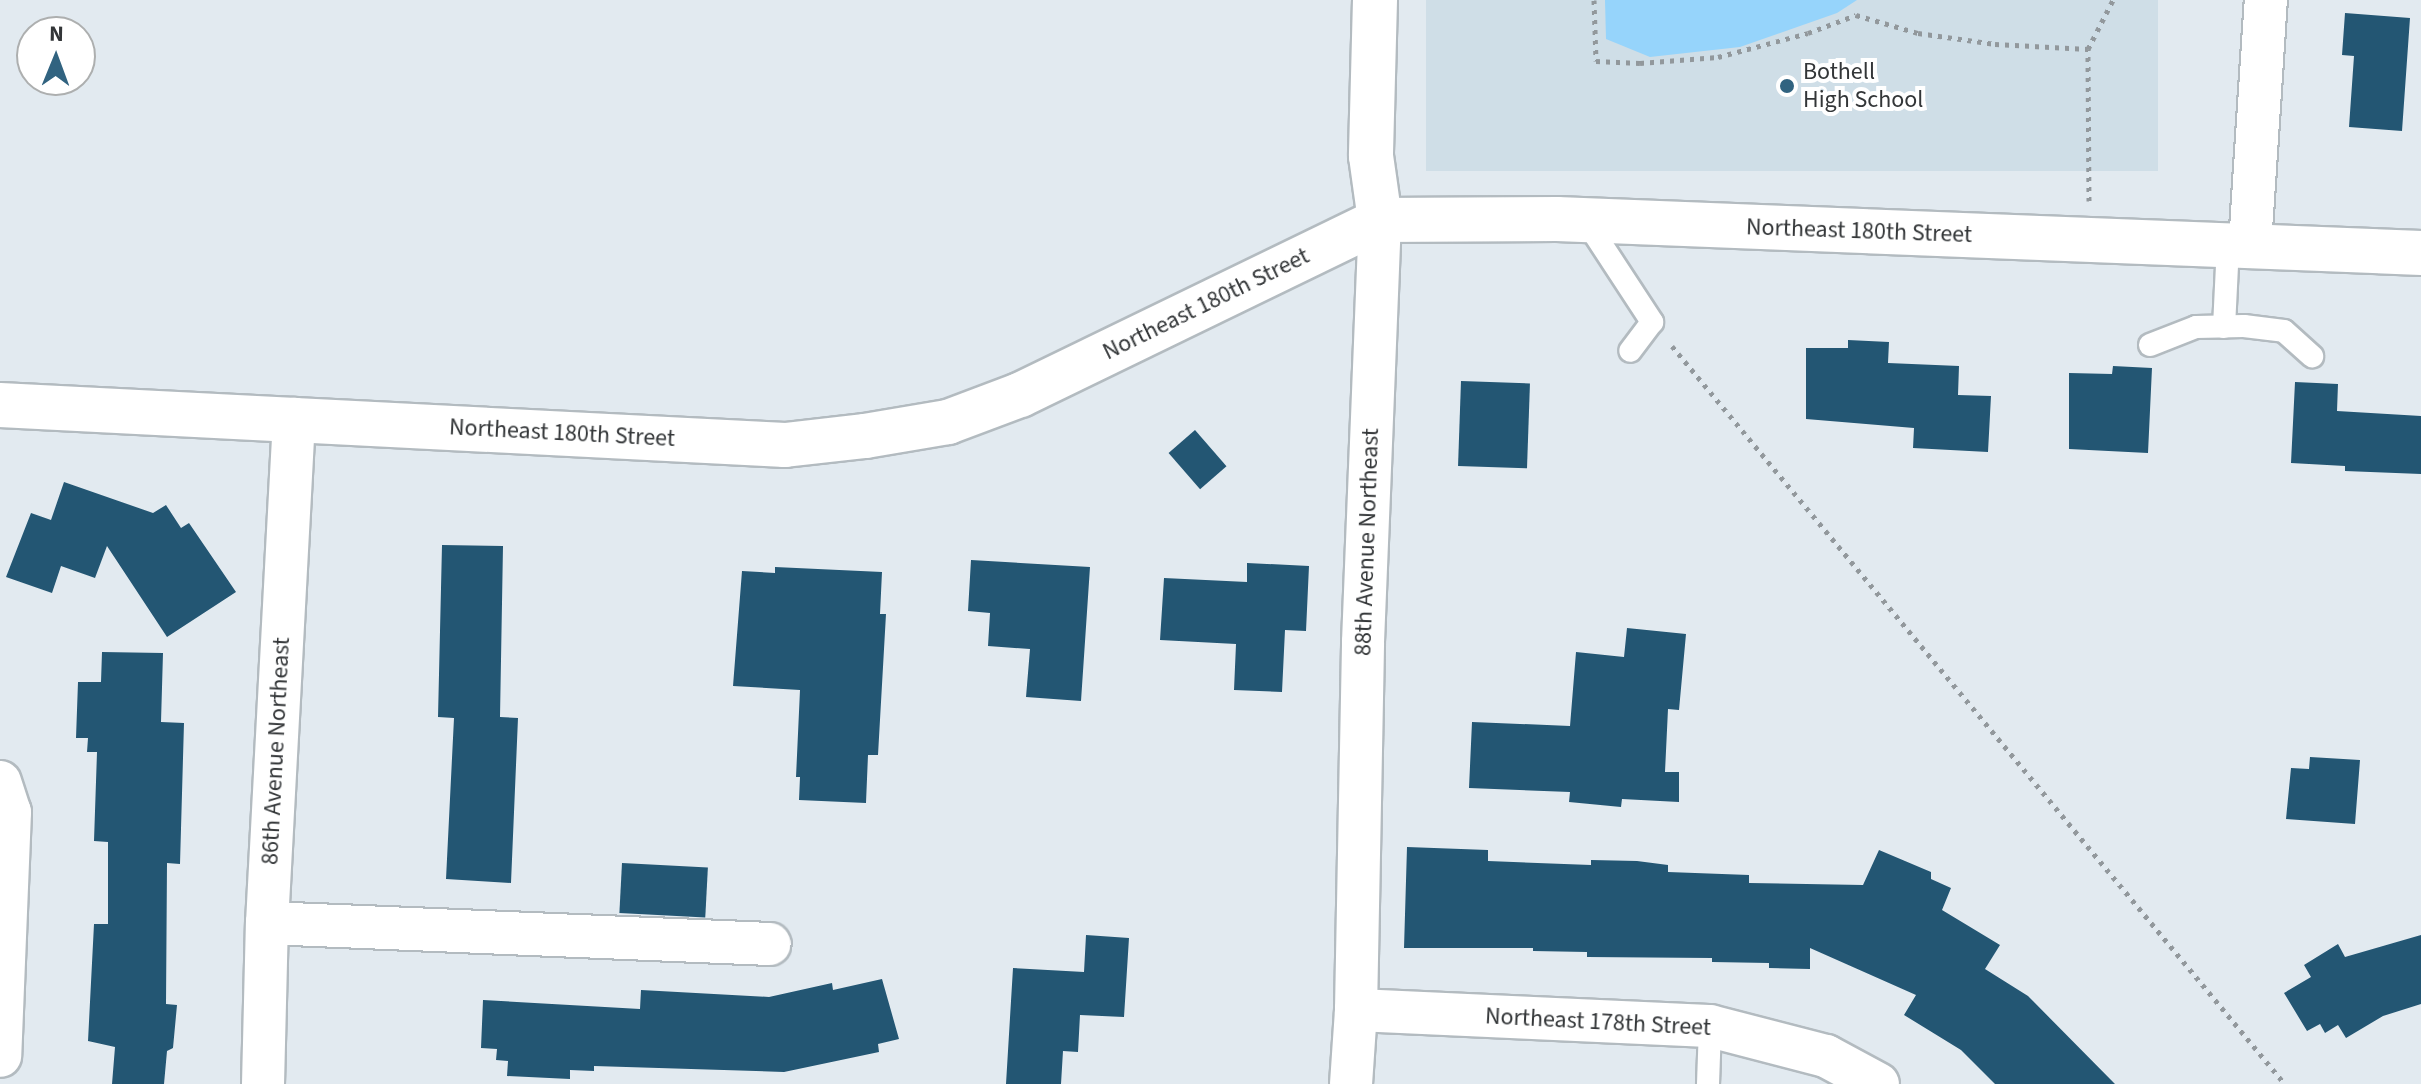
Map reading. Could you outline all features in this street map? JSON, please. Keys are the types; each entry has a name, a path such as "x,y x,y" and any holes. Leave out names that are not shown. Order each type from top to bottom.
{"street":[{"name":"88th Avenue Northeast","path":"1351,1084 1356,1010 1363,642 1380,220 1371,156 1375,0"},
{"path":"2239,244 2266,0"},
{"name":"Northeast 180th Street","path":"0,405 785,445 865,436 948,422 1020,395 1380,220 1586,221 2421,253"},
{"name":"86th Avenue Northeast","path":"263,1084 267,923 294,419"},
{"path":"0,782 10,812 0,1056"},
{"path":"267,923 770,944"},
{"name":"Northeast 178th Street","path":"1356,1010 1710,1026 1826,1056 1878,1084"}],"lane":[{"path":"1586,221 1652,322 1630,351"},
{"path":"2224,327 2239,244"},
{"path":"2150,345 2196,327 2284,331 2312,356"},
{"path":"1708,1084 1710,1026"}],"path":[{"path":"1594,0 1596,61 1640,63 1718,57 1808,33 1856,15 1918,33 1995,44 2088,49"},
{"path":"2090,239 2088,49 2113,0"},
{"path":"1652,322 2285,1084"}],"shaded area":[{"name":"Bothell High School","path":"1426,0 2158,0 2158,171 1426,171"},
{"path":"1605,0 1857,0 1837,13 1740,47 1650,57 1606,39"}],"building":[{"path":"2345,13 2410,18 2402,131 2349,127 2354,56 2342,55"},
{"path":"1848,340 1889,342 1888,363 1959,366 1958,395 1991,396 1988,452 1913,448 1914,428 1806,419 1806,348 1848,348"},
{"path":"2113,366 2152,368 2148,453 2069,449 2069,373 2112,374"},
{"path":"1461,381 1530,383 1527,468 1458,466"},
{"path":"2295,382 2338,384 2337,411 2421,416 2421,474 2345,471 2345,466 2291,463"},
{"path":"1195,430 1226,466 1200,489 1169,453"},
{"path":"64,482 153,513 166,505 181,528 189,523 236,592 167,637 107,546 95,578 61,566 52,593 6,577 31,513 51,520"},
{"path":"442,545 503,546 500,717 518,718 511,883 446,879 454,718 438,717"},
{"path":"971,560 1090,567 1081,701 1026,697 1030,649 988,646 990,613 968,611"},
{"path":"1247,563 1309,566 1306,631 1285,630 1282,692 1234,690 1236,644 1160,640 1164,578 1247,582"},
{"path":"775,567 882,572 880,614 886,614 878,755 868,755 866,803 799,800 800,777 796,777 800,690 733,686 742,571 775,573"},
{"path":"1627,628 1686,634 1679,710 1668,709 1665,772 1679,772 1679,802 1622,799 1621,807 1569,802 1570,792 1469,788 1472,722 1570,726 1576,652 1624,657"},
{"path":"102,652 163,653 161,722 184,723 180,864 167,863 166,1004 177,1005 173,1048 167,1051 164,1084 112,1084 115,1047 88,1041 94,924 108,924 108,842 94,841 97,752 87,752 88,738 76,738 78,682 101,682"},
{"path":"2310,757 2360,760 2355,824 2286,819 2291,768 2309,769"},
{"path":"1407,847 1488,850 1488,861 1591,865 1591,860 1637,861 1668,865 1668,872 1749,875 1749,883 1863,885 1879,850 1931,872 1931,879 1951,888 1942,910 2000,945 1985,969 2028,996 2115,1084 1995,1084 1961,1050 1904,1015 1916,995 1810,948 1810,969 1769,968 1769,963 1712,962 1712,958 1587,957 1587,952 1533,951 1533,948 1404,948"},
{"path":"622,863 708,868 705,917 619,913"},
{"path":"1086,935 1129,938 1124,1017 1080,1015 1078,1052 1063,1051 1061,1084 1006,1084 1013,968 1084,972"},
{"path":"2421,935 2421,1004 2383,1016 2346,1038 2338,1025 2325,1033 2320,1024 2307,1031 2284,993 2311,977 2304,965 2338,944 2345,957"},
{"path":"882,979 899,1039 878,1044 879,1052 784,1072 594,1066 594,1071 570,1070 570,1079 507,1076 508,1061 496,1060 497,1049 481,1048 483,1000 640,1009 641,990 769,997 832,983 833,990"}],"place":[{"name":"Bothell High School","path":"1787,86"}]}
